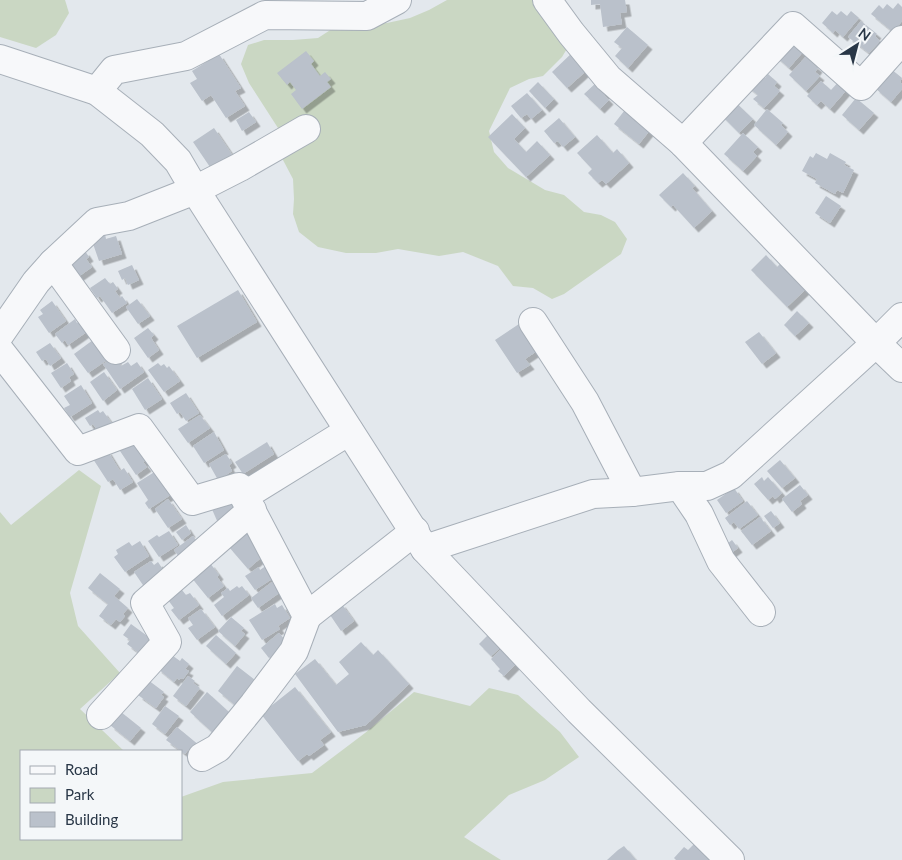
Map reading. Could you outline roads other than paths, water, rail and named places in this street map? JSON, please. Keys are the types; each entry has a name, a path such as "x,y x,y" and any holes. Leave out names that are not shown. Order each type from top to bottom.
{"street":[{"path":"97,91 114,70 186,56 265,14 367,16 397,0"},
{"path":"547,0 608,78 683,142 902,368"},
{"path":"683,142 793,26 861,86 902,40"},
{"path":"0,59 97,91 152,134 178,161 420,540 579,711 730,860"},
{"path":"0,334 36,282 53,263 97,222 129,216 195,190 240,167 306,129"},
{"path":"53,263 116,350"},
{"path":"202,758 218,748 294,651 307,616 420,540 593,494 632,492 680,486 707,486 731,475 902,317"},
{"path":"533,322 585,402 632,492"},
{"path":"0,351 78,451 139,428 192,501 239,487 307,616"},
{"path":"101,715 167,642 145,603 248,503 349,431"},
{"path":"680,486 699,514 721,560 761,612"}]}
